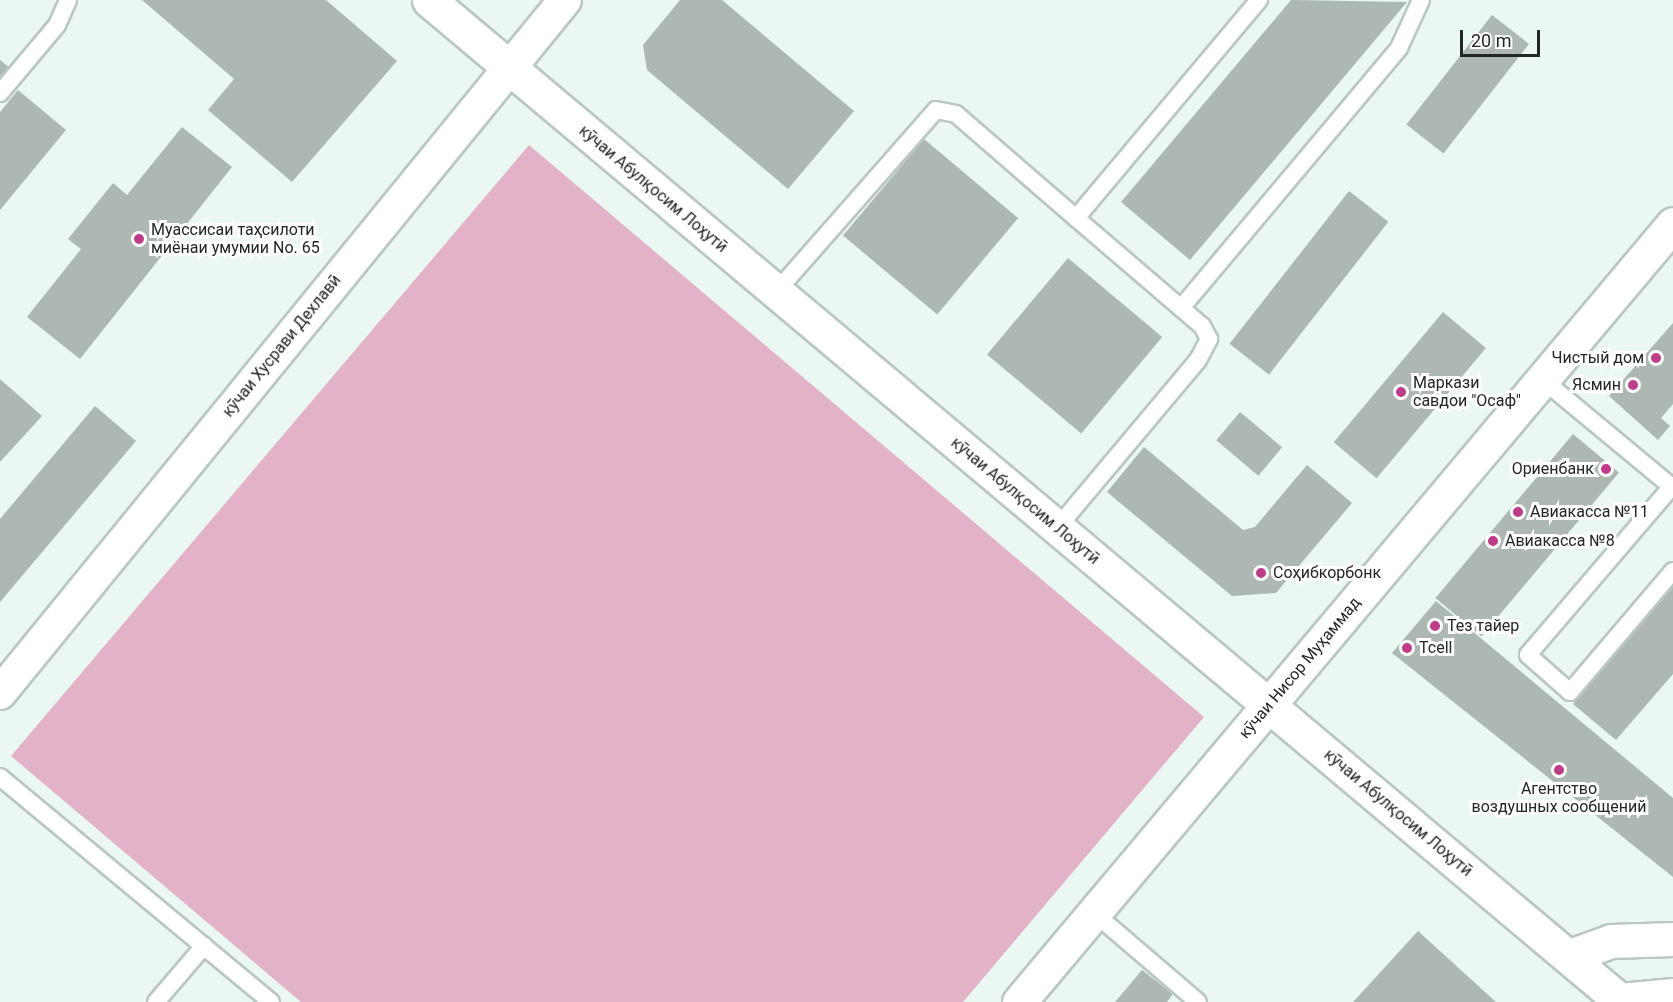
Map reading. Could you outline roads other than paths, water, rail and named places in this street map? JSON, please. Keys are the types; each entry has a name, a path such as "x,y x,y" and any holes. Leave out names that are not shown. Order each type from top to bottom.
{"street":[{"name":"кӯчаи Абулқосим Лоҳутӣ","path":"429,0 1621,1001"},
{"name":"кӯчаи Хусрави Дехлавӣ","path":"0,693 565,0"},
{"name":"кӯчаи Нисор Муҳаммад","path":"1019,1002 1673,224"},
{"path":"1569,956 1611,941 1673,939"},
{"path":"1621,1001 1673,994"}],"lane":[{"path":"0,93 57,25 68,0"},
{"path":"1076,218 1259,0"},
{"path":"1181,308 1399,48 1421,0"},
{"path":"776,292 936,110 956,114 1207,332 1206,349 1056,528"},
{"path":"1543,380 1672,486 1528,654 1570,692 1673,571"},
{"path":"0,777 271,1002"},
{"path":"1093,912 1198,1002"},
{"path":"156,1002 204,945"}],"place":[{"name":"Муассисаи таҳсилоти миёнаи умумии No. 65","path":"139,239"},
{"name":"Чистый дом","path":"1656,358"},
{"name":"Ясмин","path":"1633,385"},
{"name":"Маркази савдои \"Осаф\"","path":"1401,392"},
{"name":"Ориенбанк","path":"1606,469"},
{"name":"Авиакасса №11","path":"1518,512"},
{"name":"Авиакасса №8","path":"1493,541"},
{"name":"Соҳибкорбонк","path":"1261,573"},
{"name":"Тез тайер","path":"1435,626"},
{"name":"Tcell","path":"1407,648"},
{"name":"Агентство воздушных сообщений","path":"1559,770"}]}
